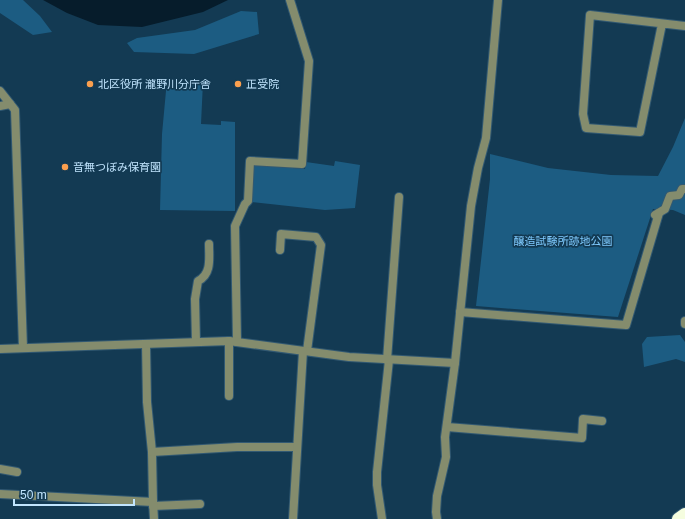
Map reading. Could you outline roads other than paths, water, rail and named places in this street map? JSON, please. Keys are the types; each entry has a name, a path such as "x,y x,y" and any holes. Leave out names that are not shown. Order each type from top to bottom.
{"highway":[{"path":"678,519 685,514"}],"street":[{"path":"229,396 233,341 235,226 245,204 248,201 250,161 302,164 309,62 290,0"},
{"path":"437,519 437,496 446,457 445,436 455,363 471,206 478,168 486,138 498,0"},
{"path":"662,24 640,132 586,128 583,114 590,15 685,26"},
{"path":"0,91 15,110 23,348"},
{"path":"0,106 10,104"},
{"path":"460,312 626,325 656,214 665,209 670,196 679,195 682,189 685,189"},
{"path":"382,519 377,485 377,472 388,360 399,197"},
{"path":"280,250 281,234 316,236 321,245 305,351 293,519"},
{"path":"196,342 195,299 198,281 204,278 208,270 209,244"},
{"path":"0,349 233,341 348,357 455,363"},
{"path":"146,344 147,402 152,452 154,519"},
{"path":"447,427 582,438 583,419 602,421"},
{"path":"152,452 237,447 297,447"},
{"path":"0,468 17,472"},
{"path":"0,494 153,504 200,504"}],"place":[{"name":"北区役所 瀧野川分庁舎","path":"90,84"},
{"name":"正受院","path":"238,84"},
{"name":"音無つぼみ保育園","path":"65,167"}],"park label":[{"name":"醸造試験所跡地公園","path":"563,241"}]}
